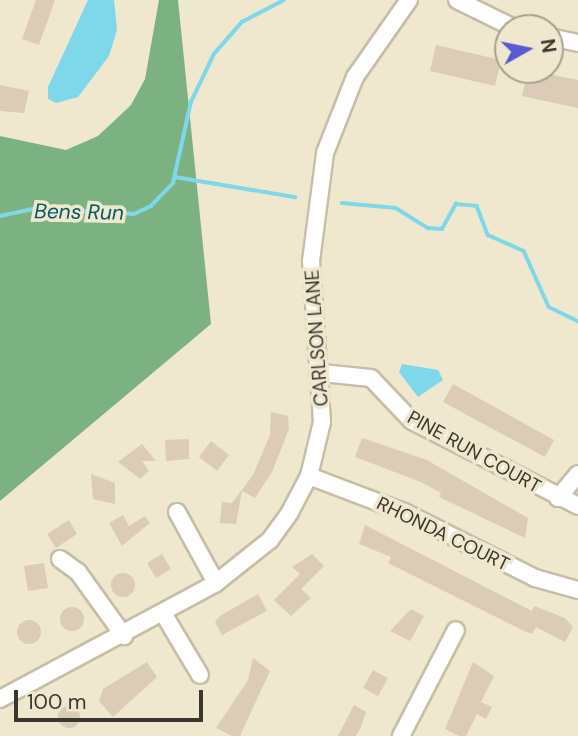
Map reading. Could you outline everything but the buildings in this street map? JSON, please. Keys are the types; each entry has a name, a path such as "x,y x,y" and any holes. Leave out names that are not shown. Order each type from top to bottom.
{"street":[{"name":"CARLSON LANE","path":"0,699 124,636 216,583 270,540 309,476 322,422 321,373 311,261 325,153 355,77 408,0"},
{"path":"457,0 494,18"},
{"name":"PINE RUN COURT","path":"321,373 371,378 412,421 578,506"},
{"name":"PINE RUN COURT","path":"558,498 578,474"},
{"name":"RHONDA COURT","path":"309,476 404,512 535,578 578,590"},
{"path":"177,512 216,583"},
{"path":"60,559 78,572 124,636"},
{"path":"163,613 200,675"},
{"path":"401,736 456,630"}],"green space":[{"path":"159,0 178,0 211,324 0,501 0,136 66,150 98,136 131,105 145,79"}],"water":[{"path":"88,0 114,0 117,30 109,56 78,97 56,103 48,99 48,87"},
{"path":"402,364 438,370 443,380 418,397 399,372"}],"waterway":[{"name":"Bens Run","path":"0,216 37,208 134,214 151,206 173,183 191,102 214,54 242,22 284,0"},
{"path":"175,177 295,197"},
{"path":"342,203 396,208 428,228 442,229 456,204 477,206 488,235 524,251 549,307 578,321"}]}
